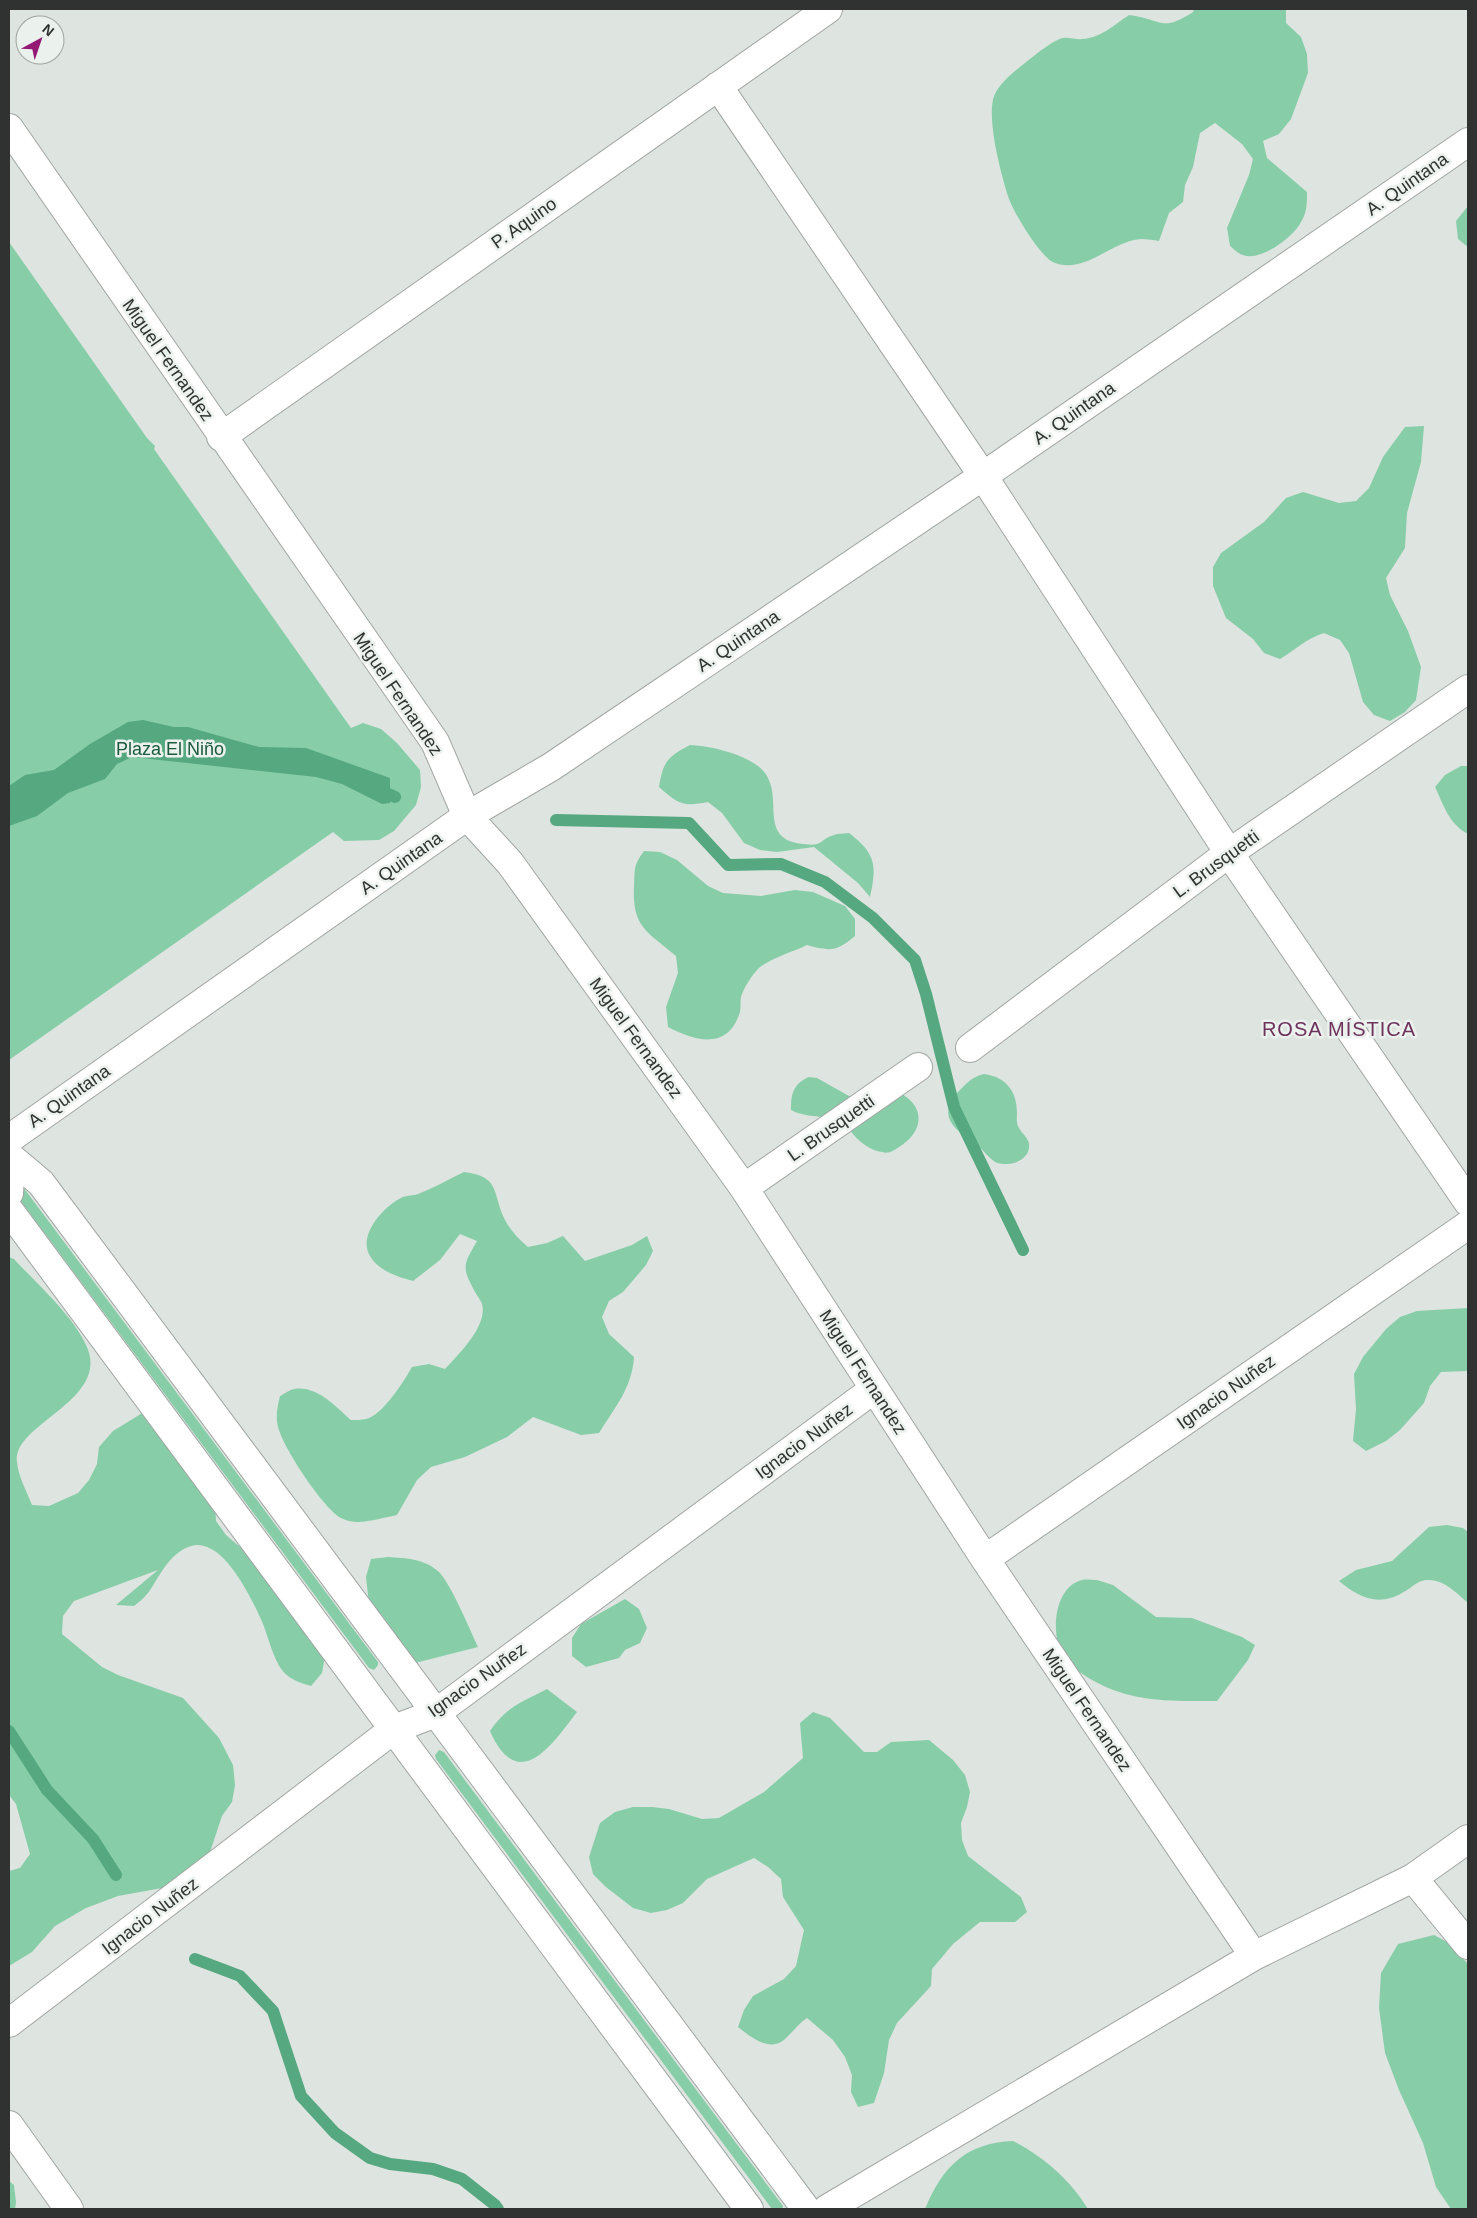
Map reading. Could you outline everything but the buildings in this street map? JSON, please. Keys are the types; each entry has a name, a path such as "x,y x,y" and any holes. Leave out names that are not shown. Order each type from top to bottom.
{"street":[{"name":"P. Aquino","path":"221,436 828,9"},
{"path":"718,86 983,476 1229,853 1468,1202"},
{"name":"Miguel Fernandez","path":"9,128 435,742 467,816 510,863 744,1188 985,1560 1254,1956"},
{"name":"A. Quintana","path":"10,1152 467,816 551,767 983,476 1468,142"},
{"name":"L. Brusquetti","path":"970,1048 1229,853 1468,689"},
{"name":"L. Brusquetti","path":"744,1188 918,1067"},
{"path":"9,1193 10,1152"},
{"path":"10,1152 41,1183 806,2209"},
{"path":"9,1210 749,2209"},
{"name":"Ignacio Nuñez","path":"985,1560 1468,1226"},
{"name":"Ignacio Nuñez","path":"9,2023 394,1729 436,1713 874,1389"},
{"path":"828,2209 1254,1956 1413,1878 1468,1839"},
{"path":"1413,1878 1468,1945"},
{"path":"9,2125 69,2209"}],"green space":[{"path":"1194,9 1286,9 1286,23 1301,37 1307,54 1308,73 1291,119 1279,134 1263,141 1267,158 1307,192 1303,219 1284,241 1267,252 1250,256 1238,253 1230,246 1227,228 1249,175 1253,159 1242,144 1215,123 1200,133 1193,167 1185,185 1183,202 1169,213 1159,241 1141,239 1130,241 1088,261 1077,264 1066,265 1049,260 1035,244 1008,196 1001,173 993,127 993,101 996,92 1013,73 1059,39 1080,39 1095,36 1129,15 1161,23 1174,22 1193,12"},
{"path":"1468,206 1468,247 1458,239 1456,221"},
{"name":"Plaza El Niño","path":"9,242 147,438 155,446 154,449 351,728 363,723 381,729 397,743 420,770 421,787 416,805 394,831 379,840 344,841 333,832 9,1060"},
{"path":"1424,426 1421,462 1407,513 1405,548 1386,578 1390,595 1408,631 1421,667 1416,700 1405,712 1390,721 1374,715 1363,702 1349,653 1340,640 1324,633 1306,641 1280,659 1264,653 1253,639 1226,618 1213,586 1213,567 1221,553 1264,522 1286,498 1303,492 1339,503 1356,501 1369,488 1383,457 1405,427"},
{"path":"690,745 710,747 734,754 745,758 763,770 771,788 774,819 776,828 781,836 790,841 810,845 819,844 836,834 849,833 858,840 869,854 874,868 870,897 858,883 814,847 777,852 760,850 744,843 722,813 708,802 681,803 666,793 659,787 662,772 667,761"},
{"path":"1461,766 1468,766 1468,834 1461,830 1452,820 1444,808 1435,787 1445,775"},
{"path":"644,851 660,852 677,860 708,886 723,893 761,896 795,890 813,892 845,906 855,919 855,936 843,945 833,949 822,949 807,945 775,958 759,968 744,989 741,997 740,1012 735,1024 727,1033 719,1038 699,1039 678,1032 668,1027 666,1007 678,973 676,956 644,928 636,912 634,887 636,864"},
{"path":"984,1074 1004,1082 1009,1086 1015,1098 1017,1124 1029,1144 1029,1150 1026,1155 1018,1162 1000,1164 995,1162 957,1130 949,1118 948,1111 957,1093 972,1079"},
{"path":"809,1077 817,1078 849,1096 902,1094 915,1107 919,1121 917,1128 907,1141 891,1152 884,1153 870,1148 844,1125 824,1117 802,1114 791,1110 796,1086"},
{"path":"464,1172 476,1174 490,1182 507,1224 515,1235 528,1247 547,1243 563,1236 585,1261 632,1245 647,1236 653,1251 646,1265 623,1292 609,1301 602,1317 609,1334 634,1357 630,1378 622,1397 599,1433 581,1435 533,1417 507,1437 465,1457 431,1467 417,1480 397,1515 361,1522 347,1521 333,1512 315,1491 289,1451 277,1422 280,1396 294,1389 310,1390 326,1398 351,1420 366,1419 373,1416 386,1404 412,1367 429,1364 445,1369 471,1340 483,1313 482,1304 466,1270 467,1260 477,1241 460,1234 440,1260 413,1281 394,1275 376,1264 368,1252 367,1244 375,1221 386,1208 399,1199 424,1192"},
{"path":"23,1187 378,1662 374,1670 369,1668 17,1196"},
{"path":"9,1257 14,1259 44,1289 73,1323 87,1347 90,1366 85,1382 74,1397 29,1436 20,1448 17,1462 18,1467 32,1505 49,1506 78,1493 89,1480 97,1464 99,1447 113,1431 144,1412 214,1485 216,1521 226,1535 296,1595 328,1639 322,1673 311,1686 288,1676 276,1660 263,1624 235,1573 225,1560 214,1551 203,1546 191,1546 183,1549 171,1559 148,1593 134,1606 116,1605 158,1570 74,1601 63,1616 62,1634 102,1667 118,1675 183,1698 219,1738 233,1765 235,1785 232,1802 222,1816 210,1852 188,1879 173,1886 118,1896 86,1908 55,1926 32,1952 9,1966 9,1871 20,1868 30,1854 16,1804 9,1795"},
{"path":"1468,1308 1468,1371 1441,1372 1430,1386 1424,1403 1400,1430 1386,1441 1366,1451 1353,1441 1356,1409 1354,1374 1363,1357 1386,1329 1400,1317 1417,1311"},
{"path":"1447,1525 1463,1528 1468,1532 1468,1603 1449,1587 1436,1581 1421,1581 1393,1597 1377,1600 1353,1592 1339,1581 1356,1570 1392,1561 1429,1527"},
{"path":"388,1557 428,1564 439,1572 455,1597 478,1647 415,1663 370,1613 366,1577 371,1559"},
{"path":"1082,1580 1097,1580 1113,1585 1156,1617 1192,1618 1242,1637 1255,1645 1248,1660 1217,1701 1139,1697 1109,1688 1094,1681 1082,1674 1066,1660 1057,1638 1056,1626 1060,1602 1072,1584"},
{"path":"625,1599 639,1609 647,1628 640,1643 625,1650 619,1658 586,1667 572,1656 572,1638 581,1624"},
{"path":"547,1689 577,1712 557,1738 535,1758 523,1762 512,1760 501,1750 490,1731 508,1711"},
{"path":"813,1712 830,1718 864,1752 877,1752 891,1742 929,1740 953,1760 965,1775 970,1792 961,1823 962,1840 968,1856 1021,1897 1027,1912 1015,1922 980,1922 953,1944 932,1969 931,1986 897,2023 889,2040 884,2073 874,2103 858,2107 851,2092 852,2075 845,2057 833,2040 807,2018 784,2040 772,2044 760,2042 738,2027 744,2010 753,1996 784,1979 796,1966 804,1930 783,1897 781,1879 754,1858 707,1879 683,1903 667,1910 651,1913 633,1908 606,1887 593,1874 589,1857 600,1823 615,1812 633,1807 652,1807 669,1809 702,1819 719,1818 764,1792 803,1758 800,1723"},
{"path":"439,1750 444,1752 783,2206 782,2209 772,2209 436,1759 435,1755"},
{"path":"1434,1935 1449,1943 1468,1964 1468,2209 1451,2209 1436,2187 1423,2143 1385,2053 1379,2008 1381,1973 1398,1944"},
{"path":"1013,2141 1035,2154 1065,2179 1088,2209 925,2209 948,2169 958,2160 982,2146"},
{"path":"9,2181 14,2185 15,2209 9,2209"}],"shaded area":[{"path":"143,720 174,727 188,727 259,747 306,748 390,778 390,803 382,804 342,784 316,777 132,757 117,764 105,779 68,793 37,816 9,826 9,786 25,775 54,770 90,744 128,722"}],"waterway":[{"path":"375,788 395,797"},
{"path":"556,820 689,823 728,865 781,864 825,882 873,918 915,960 926,994 954,1107 1023,1250"},
{"path":"9,1731 47,1790 93,1839 116,1875"},
{"path":"195,1959 240,1976 273,2011 301,2096 335,2133 370,2158 390,2164 433,2169 462,2179 498,2209"}],"district":[{"name":"ROSA MÍSTICA","path":"1339,1029"}]}
